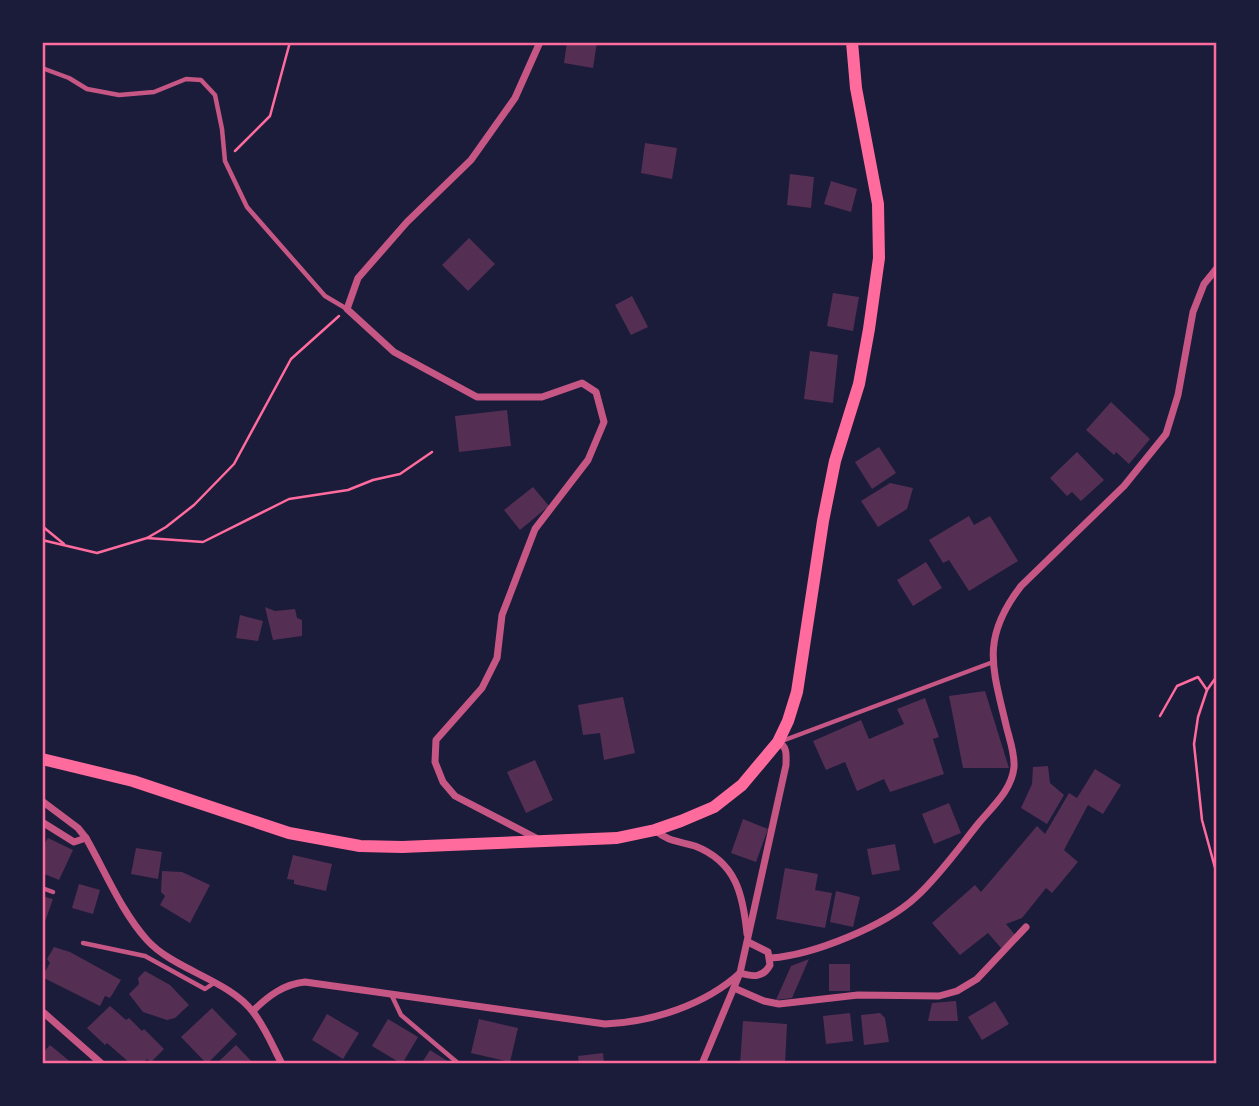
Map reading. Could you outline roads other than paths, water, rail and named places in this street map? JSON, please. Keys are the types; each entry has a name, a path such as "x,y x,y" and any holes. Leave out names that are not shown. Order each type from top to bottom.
{"main road":[{"path":"42,759 133,781 289,833 360,846 402,847 617,838 655,830 714,807 742,785 778,742 797,692 823,521 835,461 859,384 879,258 878,204 856,88 852,42"}],"street":[{"path":"540,42 515,98 471,160 407,222 358,278 347,309 394,352 477,397 542,397 582,383 596,391 604,422 588,460 535,529 502,615 497,658 482,688 436,740 435,762 443,782 456,796 544,842"},
{"path":"771,958 790,957 817,948 898,912 925,888 1008,787 1014,763 993,662 994,637 999,620 1014,594 1124,486 1166,434 1178,395 1193,312 1204,284 1217,268"},
{"path":"702,1064 740,973 748,942 786,765 786,750 783,744 778,742"},
{"path":"42,801 78,828 86,838 131,920 147,940 164,955 215,983 253,1011 282,1064"},
{"path":"42,822 74,842 86,838"},
{"path":"655,830 671,841 692,845 722,861 740,893 748,942"},
{"path":"734,988 764,1001 779,1004 858,995 939,996 957,991 977,979 1026,926"},
{"path":"253,1011 279,990 306,982 613,1024 658,1016 705,997 740,973 756,976 764,974 771,958 764,948 748,942"},
{"path":"43,1012 102,1064"}],"lane":[{"path":"42,68 69,78 87,89 119,95 154,92 186,79 201,80 215,95 225,161 247,207 324,296 347,309"},
{"path":"778,742 993,662"},
{"path":"42,888 53,892"},
{"path":"83,943 145,956 205,989 215,983"},
{"path":"390,994 401,1014 459,1063"}]}
